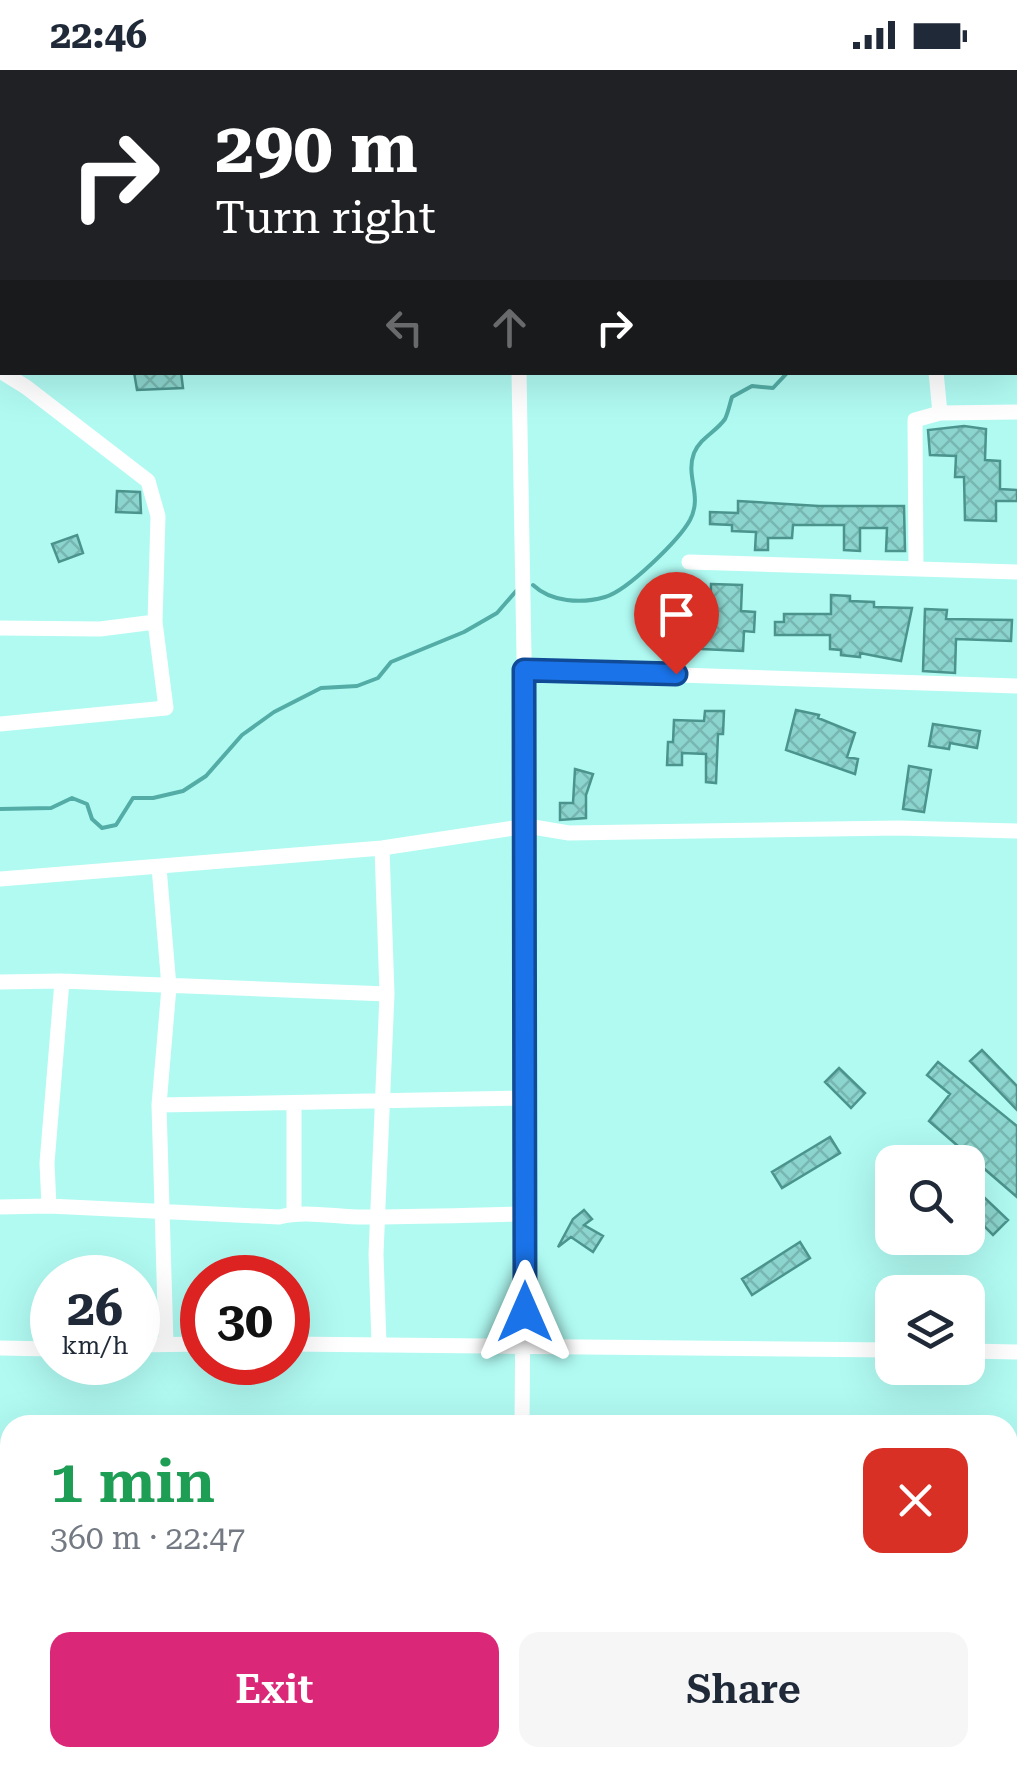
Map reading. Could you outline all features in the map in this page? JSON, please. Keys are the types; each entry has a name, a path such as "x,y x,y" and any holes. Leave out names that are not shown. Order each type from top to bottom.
{"street":[{"path":"0,724 166,708 155,622 158,516 148,481 6,375"},
{"path":"26,387 35,375"},
{"path":"519,375 527,826 522,1415"},
{"path":"936,375 940,413"},
{"path":"916,570 915,420 940,413 1017,412"},
{"path":"689,562 1017,572"},
{"path":"0,628 100,630 155,622"},
{"path":"524,670 1017,686"},
{"path":"0,879 382,848 527,826 569,833 898,828 1017,831"},
{"path":"379,1344 376,1217 387,994 382,848"},
{"path":"159,867 170,987 159,1105 166,1344"},
{"path":"49,1206 47,1163 62,981"},
{"path":"0,982 387,994"},
{"path":"159,1105 526,1098"},
{"path":"294,1103 294,1213"},
{"path":"0,1207 279,1218 294,1213 376,1217 525,1214"},
{"path":"160,1344 180,1344"},
{"path":"310,1344 875,1350"},
{"path":"0,1348 30,1349"},
{"path":"985,1351 1017,1352"}],"building":[{"path":"134,375 181,375 183,388 137,390"},
{"path":"964,426 986,429 985,460 1000,461 1000,489 1017,490 1017,501 996,501 996,521 965,520 964,477 955,477 956,456 930,455 928,430"},
{"path":"117,491 140,492 141,513 116,512"},
{"path":"738,501 904,506 905,551 886,551 887,528 860,528 860,551 844,550 844,525 793,525 792,538 768,538 768,550 755,550 756,532 732,531 732,525 710,524 710,512 738,513"},
{"path":"77,535 83,553 59,562 52,544"},
{"path":"711,584 742,585 741,611 755,612 754,632 744,631 743,651 702,649 702,632 688,631 688,620 710,621"},
{"path":"831,595 874,602 874,607 912,608 901,661 860,653 860,657 841,655 841,650 830,649 830,635 775,635 775,622 784,622 784,614 831,614"},
{"path":"925,609 947,610 946,619 1012,620 1011,641 956,639 955,673 923,671"},
{"path":"796,710 819,715 818,718 855,733 847,757 858,759 855,774 786,750"},
{"path":"705,711 724,711 723,734 718,734 716,783 706,782 706,754 682,753 682,765 667,765 674,720 704,721"},
{"path":"933,724 980,731 977,748 950,743 949,749 929,746"},
{"path":"909,766 931,770 924,812 903,809"},
{"path":"575,769 593,774 586,795 586,818 560,820 560,803 573,803"},
{"path":"982,1050 1017,1086 1017,1110 970,1061"},
{"path":"938,1062 1017,1126 1017,1197 985,1169 985,1145 957,1145 929,1121 950,1094 927,1075"},
{"path":"839,1068 865,1093 851,1108 825,1082"},
{"path":"830,1137 840,1153 782,1188 772,1172"},
{"path":"985,1198 1008,1220 993,1235 985,1227"},
{"path":"584,1210 592,1219 584,1225 603,1236 593,1252 571,1237 558,1247 573,1219"},
{"path":"800,1242 810,1258 752,1295 742,1279"}],"waterway":[{"path":"533,585 557,598 586,600 615,593 639,575 690,520 695,502 691,470 694,453 725,419 732,397 752,386 773,388 785,375"},
{"path":"0,809 51,808 72,798 87,804 92,819 102,828 116,825 133,798 183,791 206,776 242,735 274,712 321,688 357,686 378,678 391,662 464,632 497,613 517,590"}],"route":[{"path":"525,1312 524,670 676,674"}]}
